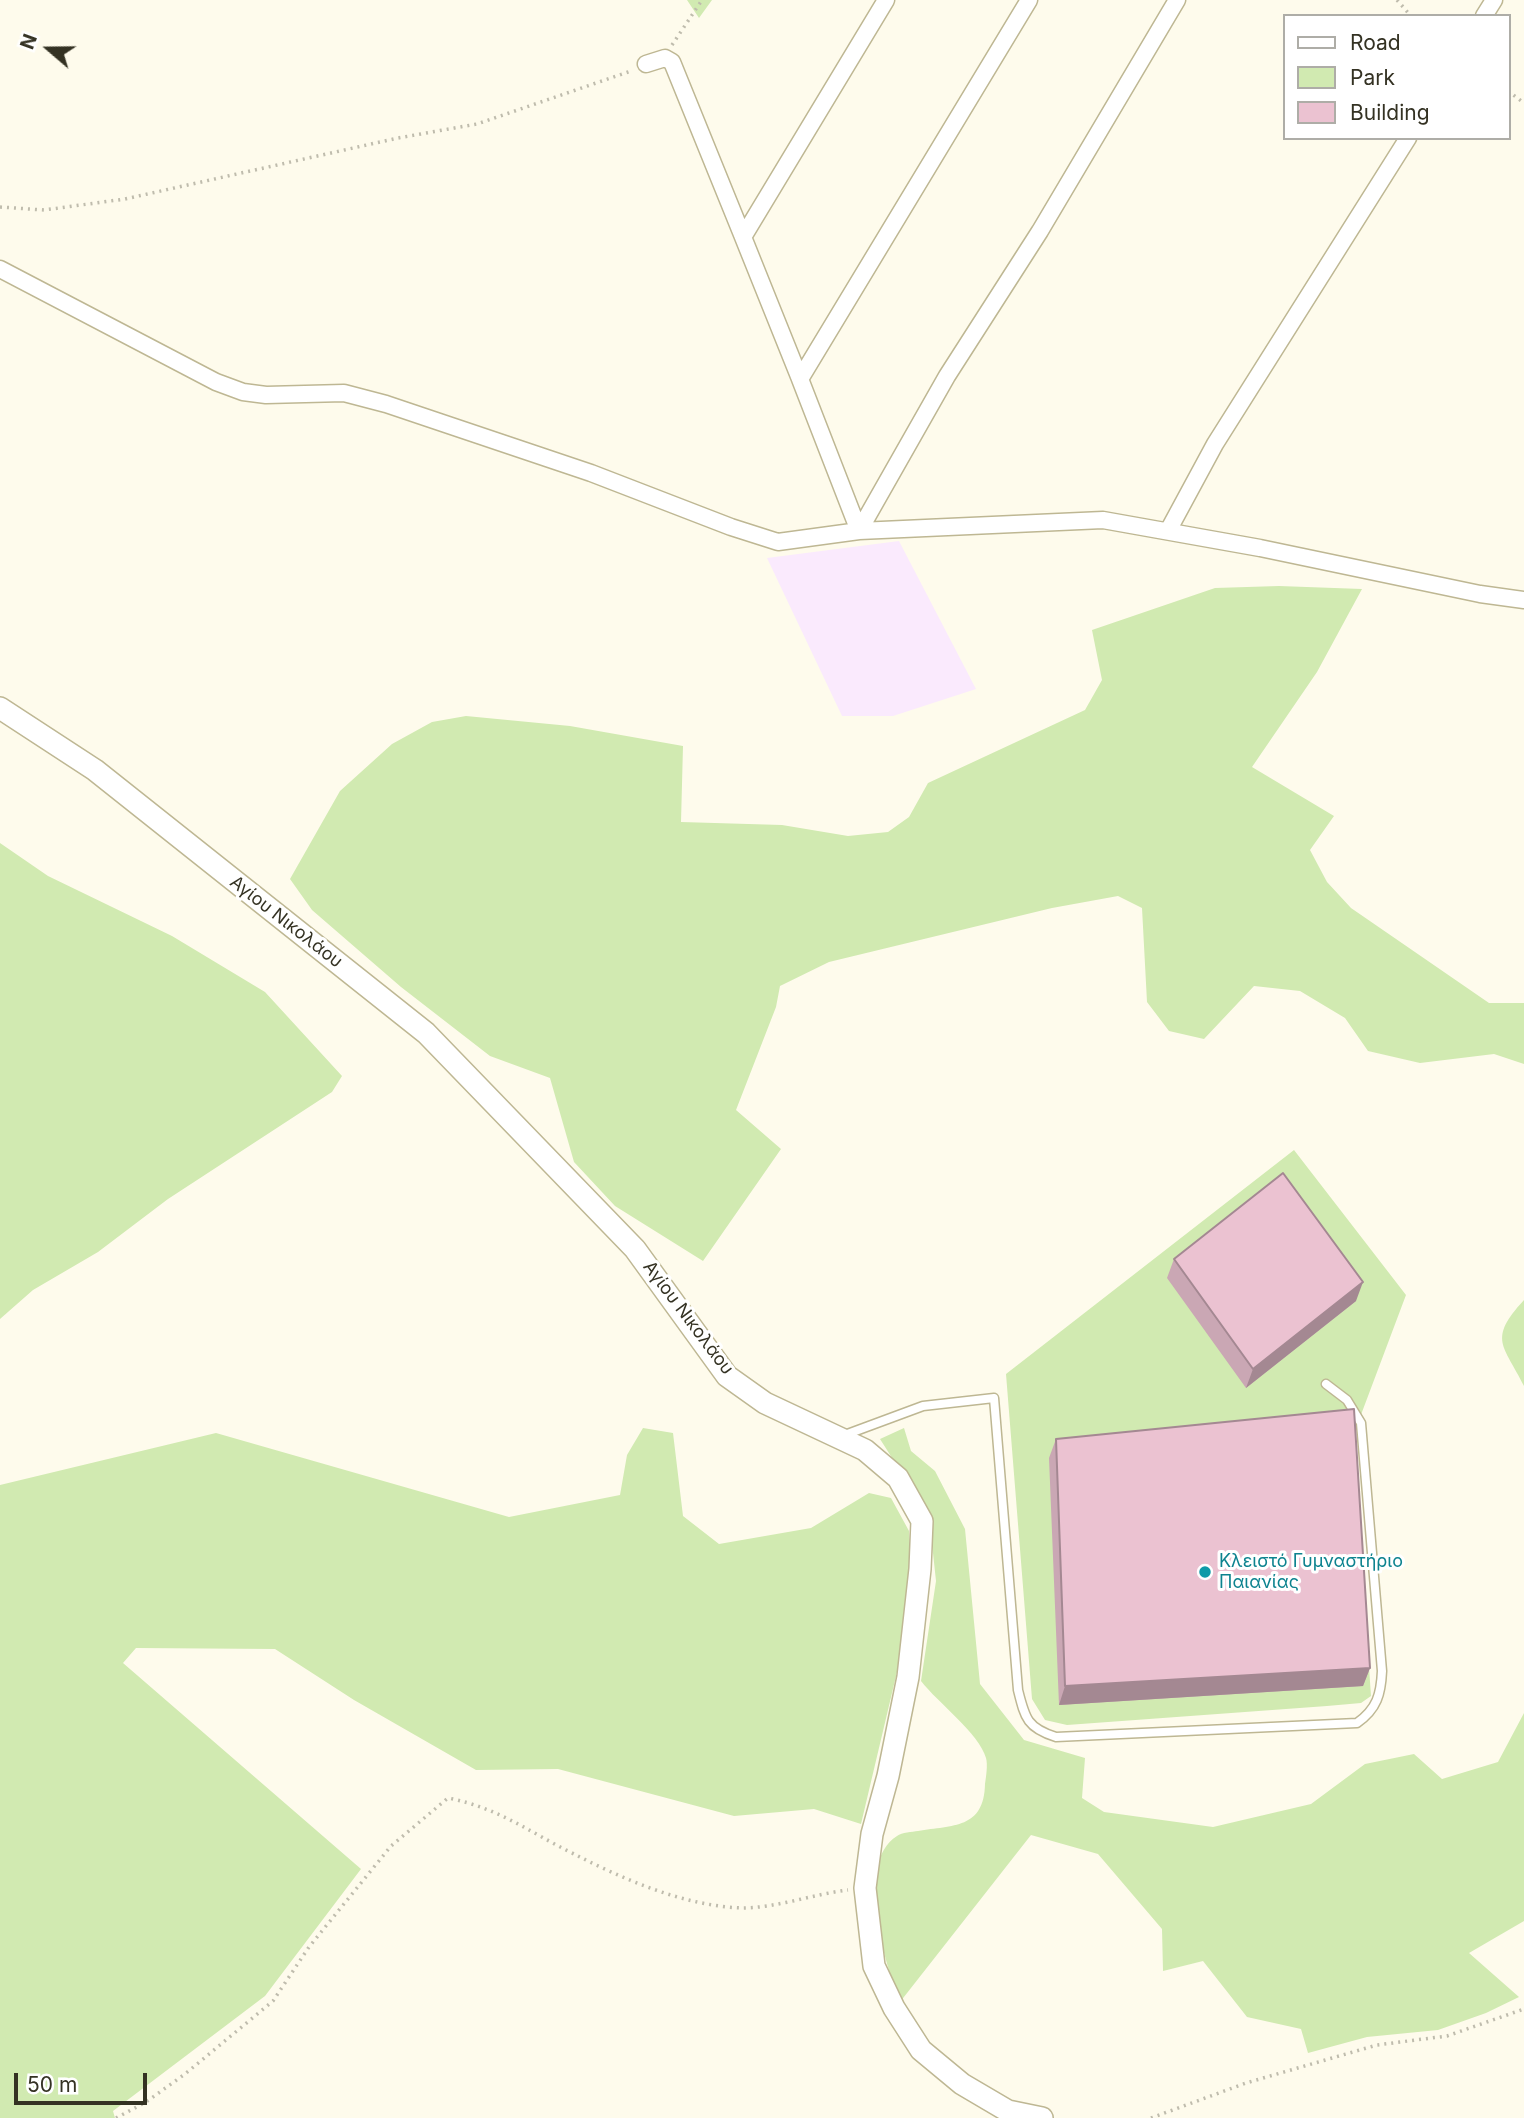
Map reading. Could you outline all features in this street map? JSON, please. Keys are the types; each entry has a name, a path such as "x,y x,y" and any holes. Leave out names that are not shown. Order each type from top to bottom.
{"street":[{"path":"743,237 886,0"},
{"path":"800,379 1029,0"},
{"path":"859,531 947,376 1040,231 1177,0"},
{"path":"646,64 665,58 675,68 859,531"},
{"path":"1168,531 1215,443 1407,140"},
{"path":"0,270 216,382 243,392 266,395 344,393 386,404 591,473 778,542 859,531 1103,520 1480,594 1524,600"},
{"name":"Αγίου Νικολάου","path":"0,708 95,770 426,1033 635,1249 727,1376 765,1403 865,1450 898,1478 922,1521 917,1616 908,1676 872,1834 865,1888 874,1966 900,2018 921,2050 1005,2115 1042,2118"}],"lane":[{"path":"839,1437 923,1406 994,1398 1018,1690 1025,1716 1039,1732 1056,1737 1357,1723 1367,1715 1381,1691 1362,1437 1355,1409 1326,1384"}],"path":[{"path":"665,58 702,0"},
{"path":"1396,0 1410,14"},
{"path":"0,207 44,210 125,199 398,138 477,124 646,64"},
{"path":"116,2118 146,2102 185,2074 273,2001 309,1947 391,1846 448,1798 480,1804 574,1854 648,1886 695,1901 743,1908 865,1888"},
{"path":"1151,2118 1247,2083 1377,2045 1447,2036 1524,2009"}],"shaded area":[{"path":"899,541 976,689 893,716 842,716 767,558"}],"green space":[{"path":"687,0 712,0 699,18"},
{"path":"1279,586 1362,589 1317,672 1252,767 1334,816 1310,850 1327,882 1351,908 1489,1003 1524,1003 1524,1064 1494,1054 1420,1063 1368,1051 1345,1018 1300,991 1254,986 1204,1039 1169,1031 1147,1002 1142,908 1118,896 1052,908 829,962 780,986 776,1007 736,1110 781,1149 703,1261 615,1206 574,1162 550,1078 490,1056 401,987 312,910 290,879 340,791 392,744 432,722 466,716 570,726 683,746 681,822 782,825 848,836 888,832 909,817 928,783 1085,710 1102,680 1092,630 1215,588"},
{"path":"0,843 48,876 172,936 265,992 342,1076 332,1092 168,1199 98,1252 33,1290 0,1319"},
{"path":"1294,1150 1406,1295 1353,1436 1371,1696 1361,1703 1327,1706 1067,1725 1045,1720 1032,1699 1006,1374"},
{"path":"1524,1300 1524,1386 1505,1351 1502,1334 1513,1313"},
{"path":"643,1428 673,1433 683,1516 719,1544 811,1528 869,1493 891,1498 909,1531 911,1566 905,1638 861,1824 814,1809 734,1816 558,1769 476,1770 354,1700 275,1649 136,1648 123,1663 361,1869 265,1996 113,2111 115,2118 0,2118 0,1485 216,1433 509,1517 620,1495 627,1455"},
{"path":"904,1428 911,1451 935,1471 965,1529 980,1684 1024,1740 1085,1758 1082,1798 1104,1812 1213,1827 1311,1804 1365,1764 1414,1754 1442,1779 1498,1762 1524,1713 1524,1921 1469,1953 1519,1997 1486,2013 1438,2030 1367,2037 1308,2053 1301,2029 1247,2017 1203,1961 1163,1971 1162,1929 1098,1854 1031,1835 900,2002 887,1964 877,1916 877,1869 884,1850 902,1834 954,1825 973,1817 983,1799 987,1767 982,1748 967,1728 921,1681 936,1581 929,1516 880,1439"}],"building":[{"path":"1283,1173 1363,1282 1253,1369 1174,1259"},
{"name":"Κλειστό Γυμναστήριο Παιανίας","path":"1354,1409 1370,1668 1065,1686 1056,1439"}],"place":[{"name":"Κλειστό Γυμναστήριο Παιανίας","path":"1205,1572"}]}
